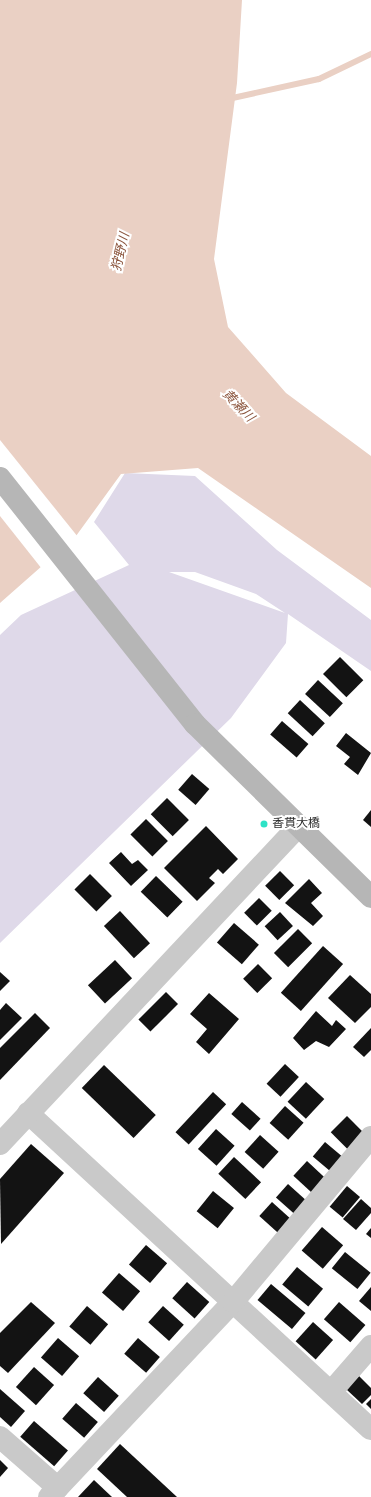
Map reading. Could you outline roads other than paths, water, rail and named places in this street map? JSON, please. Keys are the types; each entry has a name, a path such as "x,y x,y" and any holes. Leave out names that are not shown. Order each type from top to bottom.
{"street":[{"path":"0,478 195,724 297,828 371,897"},
{"path":"0,1144 297,828"},
{"path":"28,1113 371,1429"},
{"path":"0,1437 54,1492 233,1302 371,1137"},
{"path":"330,1392 371,1346"}],"water":[{"path":"0,0 242,0 237,83 214,259 228,327 286,393 371,456 371,588 198,468 121,474 76,536 0,603"}],"waterway":[{"path":"228,99 319,79 371,54"}],"place":[{"name":"香貫大橋","path":"264,824"}],"water label":[{"name":"狩野川","path":"121,252"},
{"name":"黄瀬川","path":"238,406"}]}
